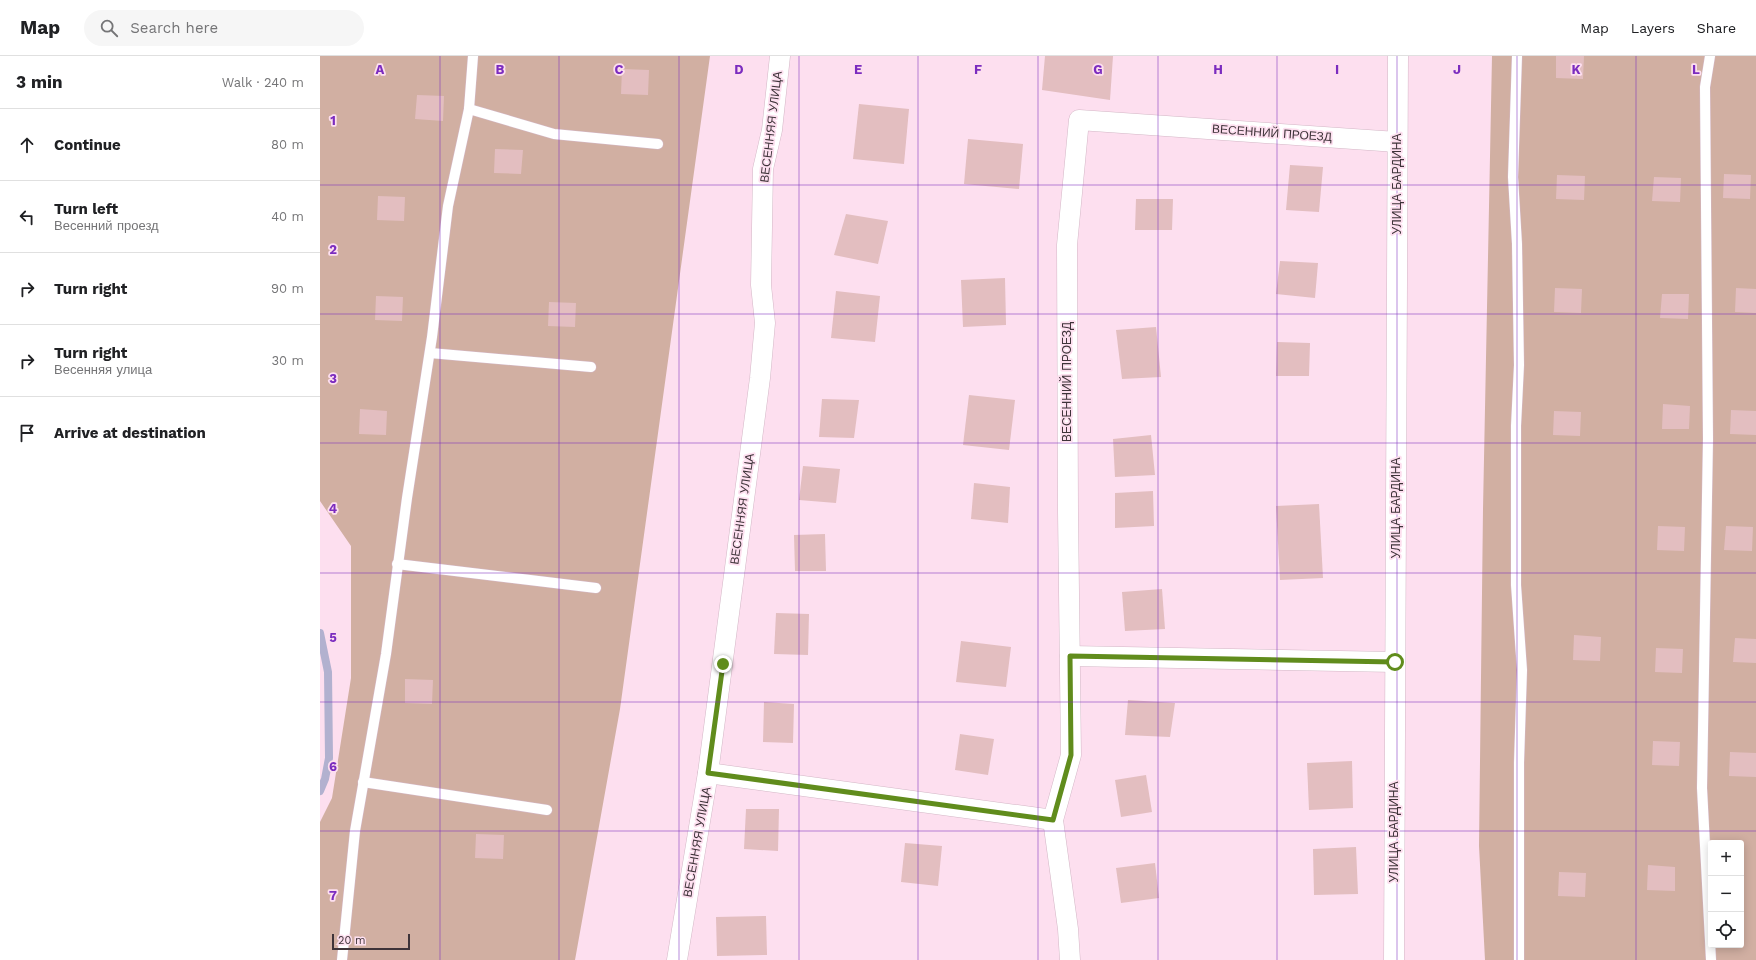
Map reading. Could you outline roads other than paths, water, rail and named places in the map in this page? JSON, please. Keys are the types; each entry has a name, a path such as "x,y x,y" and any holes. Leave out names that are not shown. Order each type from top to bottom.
{"street":[{"name":"ВЕСЕННЯЯ УЛИЦА","path":"677,960 708,773 760,378 765,323 761,285 763,169 772,130 780,56"},
{"name":"УЛИЦА БАРДИНА","path":"1394,960 1398,56"},
{"name":"ВЕСЕННИЙ ПРОЕЗД","path":"1070,960 1068,929 1053,820 1071,755 1067,245 1079,120 1397,142"},
{"path":"1070,656 1395,662"},
{"path":"708,773 1053,820"}],"lane":[{"path":"342,960 355,831 386,654 397,564 430,353 448,206 469,109 473,56"},
{"path":"1517,56 1513,177 1517,244 1520,365 1516,426 1516,585 1522,670 1519,763 1519,960"},
{"path":"1710,56 1705,87 1708,439 1702,788 1711,960"},
{"path":"469,109 554,134 658,144"},
{"path":"430,353 591,367"},
{"path":"397,564 596,588"},
{"path":"363,782 546,810"}],"waterway":[{"path":"320,633 328,672 329,758 325,779 320,791"}]}
